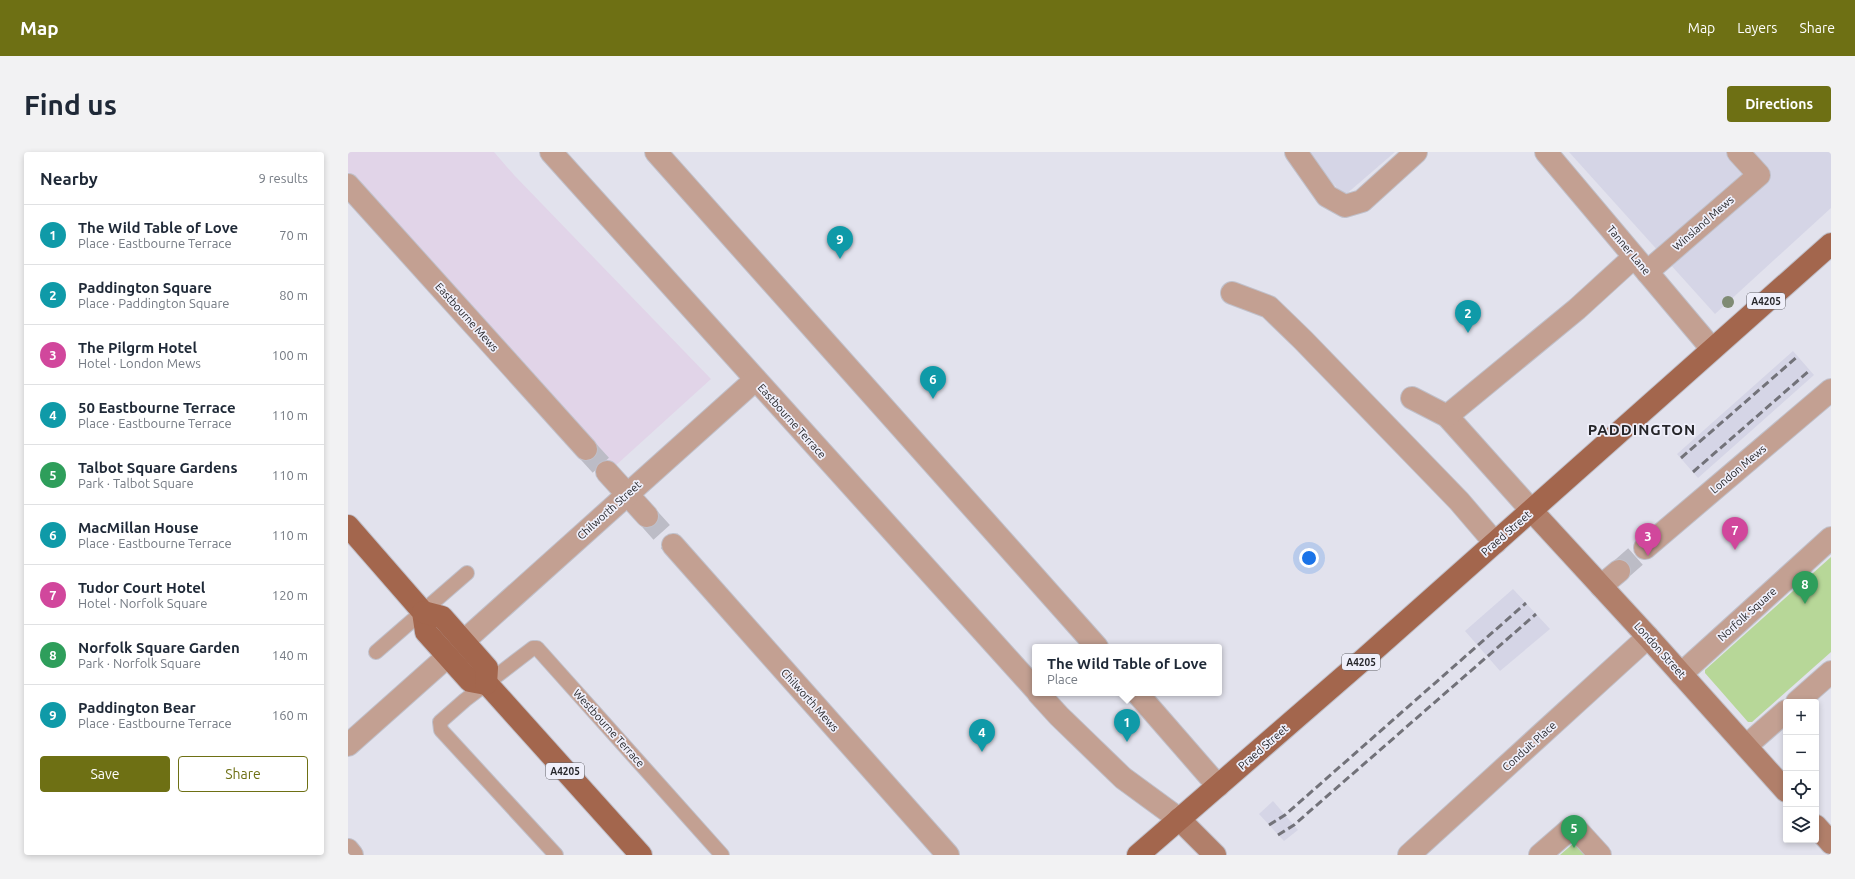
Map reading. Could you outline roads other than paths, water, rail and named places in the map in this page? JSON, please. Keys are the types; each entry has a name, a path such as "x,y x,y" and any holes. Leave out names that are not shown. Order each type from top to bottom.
{"main road":[{"name":"Praed Street","path":"1179,819 1532,511 1831,244"},
{"path":"348,526 423,612 426,632 470,681 486,684 487,668 464,641 442,617 423,612"},
{"name":"A4205","path":"486,684 641,855"},
{"name":"A4205","path":"1138,855 1179,819"}],"street":[{"name":"Eastbourne Terrace","path":"551,152 1032,686"},
{"path":"656,152 1094,644"},
{"path":"1296,152 1327,196 1345,206 1362,201 1416,152"},
{"name":"Tanner Lane","path":"1546,152 1712,349"},
{"name":"Winsland Mews","path":"1447,416 1577,309 1641,264 1759,175 1738,152"},
{"name":"Eastbourne Mews","path":"348,185 586,450"},
{"path":"1232,292 1269,307 1303,340 1459,501 1495,543"},
{"name":"Chilworth Street","path":"464,641 755,380"},
{"name":"London Mews","path":"1645,548 1831,390"},
{"path":"1412,398 1447,416 1532,511"},
{"path":"607,472 647,516"},
{"name":"London Street","path":"1532,511 1648,636 1783,789"},
{"name":"Norfolk Square","path":"1681,674 1831,538"},
{"name":"Chilworth Mews","path":"673,545 948,855"},
{"path":"1601,586 1619,571"},
{"name":"Conduit Place","path":"1409,855 1648,636"},
{"path":"348,745 448,656"},
{"path":"1800,699 1831,672"},
{"path":"1041,696 1059,716 1123,778 1179,819 1215,855"},
{"path":"1140,696 1218,786"},
{"path":"1746,746 1783,715"},
{"path":"1540,855 1570,829 1579,832 1600,855"},
{"path":"348,850 352,855"}],"lane":[{"path":"376,652 467,573"},
{"name":"Westbourne Terrace","path":"556,855 441,730 440,722 533,648 537,648 722,855"}],"tunnel":[{"path":"586,449 607,472"},
{"path":"647,516 673,545"},
{"path":"1619,571 1645,548"}],"railway":[{"path":"1681,458 1798,356"},
{"path":"1693,472 1810,370"},
{"path":"1269,825 1285,815 1526,603"},
{"path":"1278,835 1294,825 1536,614"}],"place":[{"name":"Paddington Bear","path":"840,259"},
{"name":"Paddington Square","path":"1468,333"},
{"name":"MacMillan House","path":"933,399"},
{"name":"Tudor Court Hotel","path":"1735,550"},
{"name":"The Pilgrm Hotel","path":"1648,556"},
{"name":"Norfolk Square Garden","path":"1805,604"},
{"name":"The Wild Table of Love","path":"1127,742"},
{"name":"50 Eastbourne Terrace","path":"982,752"},
{"name":"Talbot Square Gardens","path":"1574,848"}],"district":[{"name":"PADDINGTON","path":"1642,430"}]}
